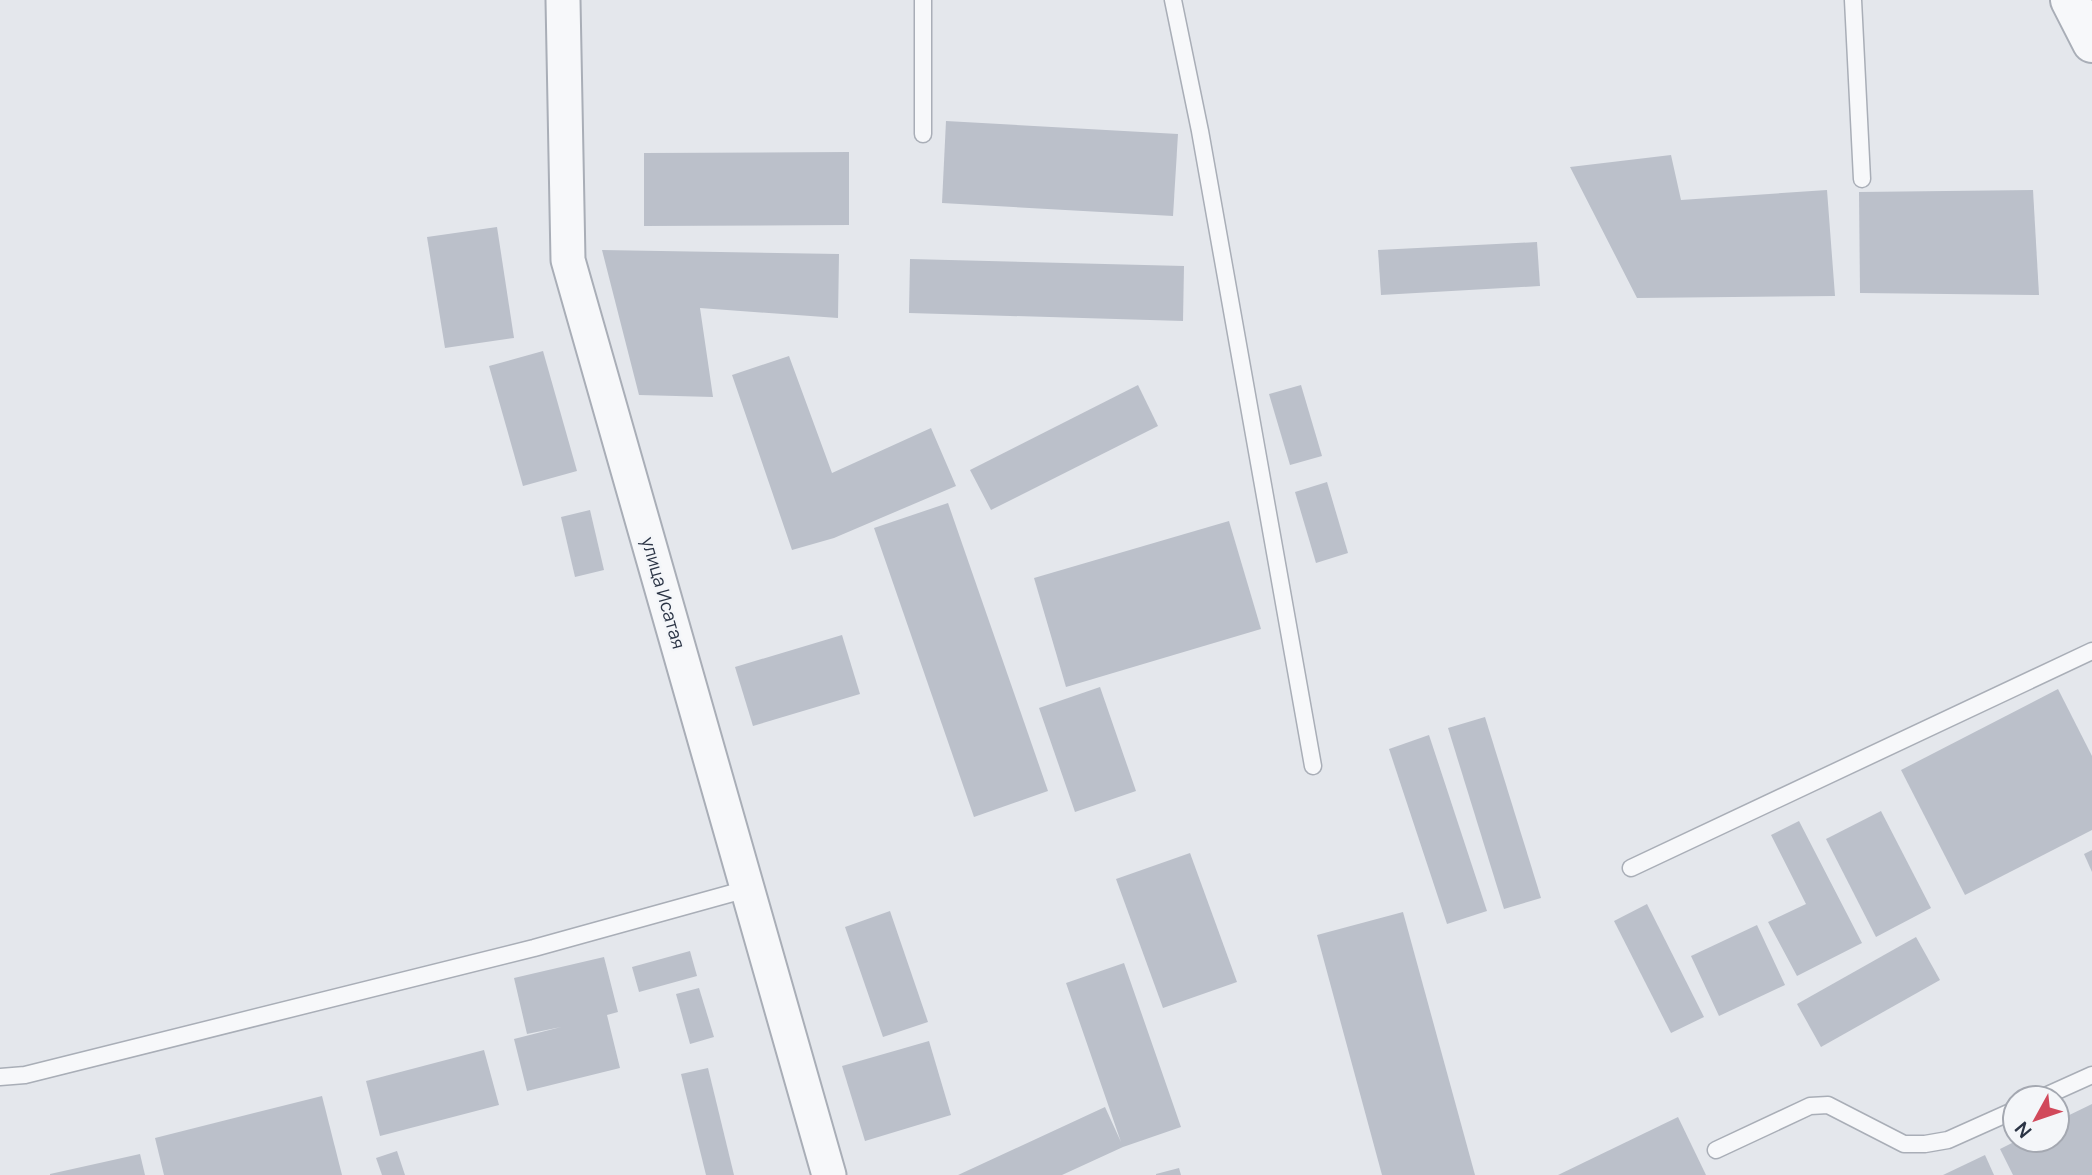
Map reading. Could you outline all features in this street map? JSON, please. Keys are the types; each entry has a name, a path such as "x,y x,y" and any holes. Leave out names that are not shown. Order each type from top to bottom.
{"street":[{"name":"улица Исатая","path":"563,0 568,260 829,1175"},
{"path":"2070,0 2092,43"}],"lane":[{"path":"923,0 923,134"},
{"path":"1173,0 1200,131 1313,766"},
{"path":"1853,0 1862,179"},
{"path":"1631,868 2092,651"},
{"path":"0,1077 25,1075 534,948 747,889"},
{"path":"2071,1084 2092,1075"},
{"path":"1716,1150 1810,1106 1828,1105 1904,1144 1948,1140 2001,1116"}],"building":[{"path":"946,121 1178,134 1173,216 942,203"},
{"path":"849,152 849,225 644,226 644,153"},
{"path":"1671,155 1681,200 1827,190 1835,296 1637,298 1570,167"},
{"path":"2033,190 2039,295 1860,293 1859,192"},
{"path":"497,227 514,338 445,348 427,237"},
{"path":"1537,242 1540,286 1381,295 1378,250"},
{"path":"602,250 839,254 838,318 700,308 713,397 639,395"},
{"path":"910,259 1184,266 1183,321 909,313"},
{"path":"543,351 577,471 523,486 489,366"},
{"path":"789,356 832,473 931,428 956,486 834,538 792,550 732,375"},
{"path":"1138,385 1158,426 991,510 970,470"},
{"path":"1301,385 1322,456 1290,465 1269,394"},
{"path":"1327,482 1348,553 1316,563 1295,492"},
{"path":"948,503 1048,791 974,817 874,528"},
{"path":"590,510 604,570 575,577 561,517"},
{"path":"1229,521 1261,629 1066,687 1034,578"},
{"path":"842,635 860,694 753,726 735,667"},
{"path":"1100,687 1136,791 1075,812 1039,708"},
{"path":"2058,689 2092,756 2092,830 1965,895 1901,770"},
{"path":"1485,717 1541,898 1504,909 1448,728"},
{"path":"1429,735 1487,911 1447,924 1389,749"},
{"path":"1881,811 1931,908 1876,937 1826,839"},
{"path":"1799,821 1862,943 1797,976 1768,922 1806,904 1771,835"},
{"path":"2092,850 2092,872 2084,854"},
{"path":"1190,853 1237,982 1163,1008 1116,879"},
{"path":"1647,904 1704,1017 1671,1033 1614,921"},
{"path":"890,911 928,1022 883,1037 845,927"},
{"path":"1403,912 1475,1175 1382,1175 1317,935"},
{"path":"1757,925 1785,985 1719,1016 1691,956"},
{"path":"1916,937 1940,980 1821,1047 1797,1004"},
{"path":"690,951 697,976 639,992 632,967"},
{"path":"604,957 618,1012 607,1015 620,1068 527,1091 514,1039 561,1027 527,1034 514,978"},
{"path":"1124,963 1181,1127 1123,1147 1062,1175 958,1175 1105,1107 1121,1142 1066,983"},
{"path":"699,988 714,1037 690,1044 676,994"},
{"path":"929,1041 951,1115 865,1141 842,1066"},
{"path":"484,1050 499,1105 380,1136 366,1081"},
{"path":"708,1068 734,1175 706,1175 681,1074"},
{"path":"322,1096 342,1175 164,1175 155,1138"},
{"path":"2092,1104 2092,1175 2013,1175 2002,1154 2071,1154 2071,1114"},
{"path":"1678,1117 1706,1175 1558,1175"},
{"path":"397,1151 405,1175 382,1175 376,1158"},
{"path":"140,1154 145,1175 50,1175 50,1174"},
{"path":"1985,1155 1994,1175 1943,1175"},
{"path":"1179,1168 1181,1175 1156,1175 1156,1174"}]}
